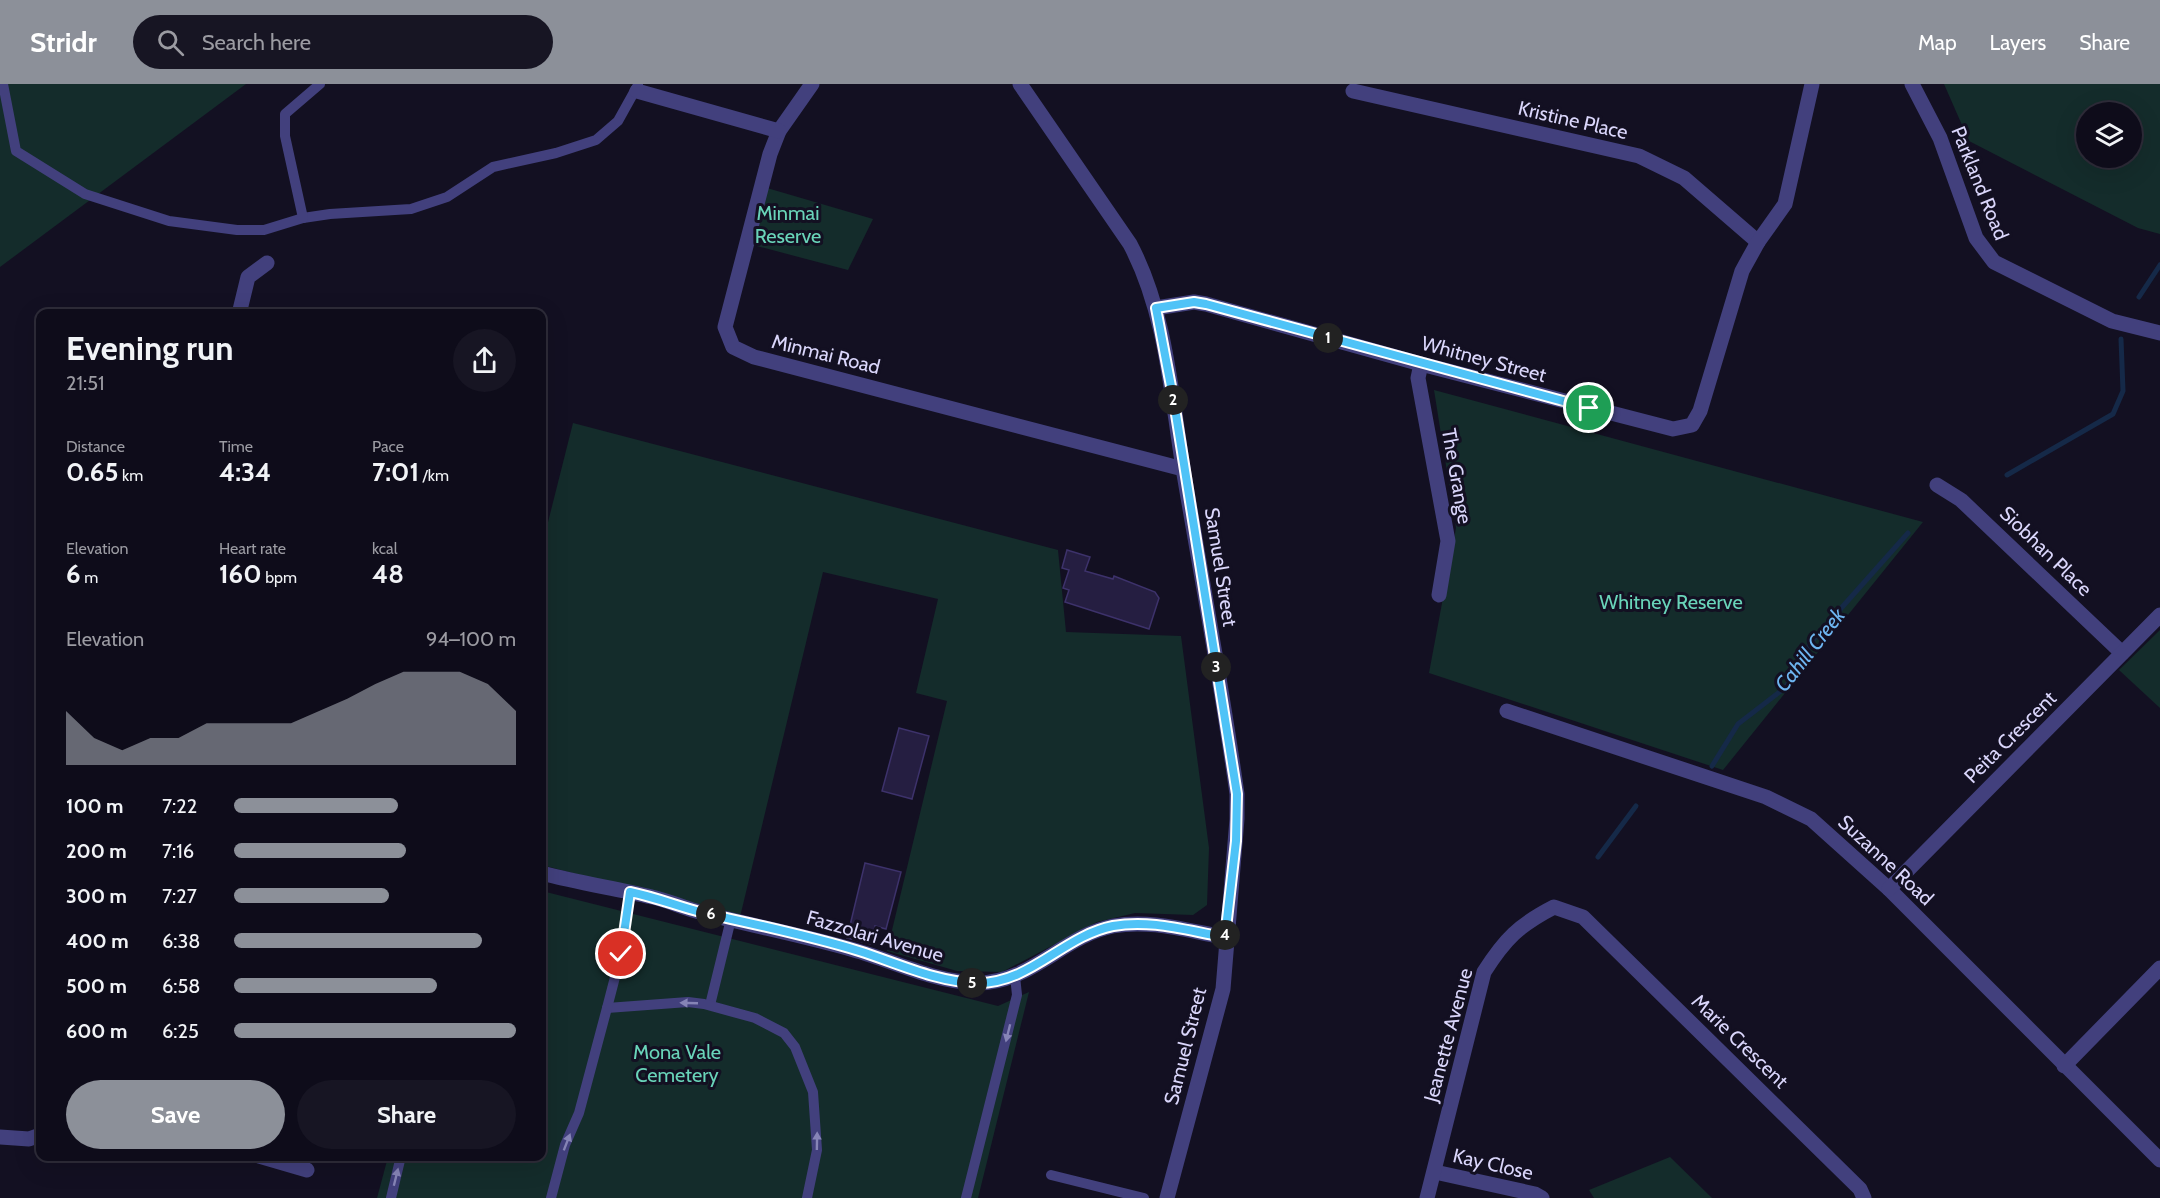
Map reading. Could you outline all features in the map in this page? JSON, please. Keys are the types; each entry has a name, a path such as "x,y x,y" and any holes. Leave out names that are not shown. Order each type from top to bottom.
{"street":[{"name":"Minmai Road","path":"812,84 779,131 770,154 725,327 733,347 754,357 1183,468"},
{"name":"Samuel Street","path":"1020,84 1130,244 1144,270 1156,308 1237,794 1237,830 1219,1008 1167,1198"},
{"name":"Whitney Street","path":"1156,308 1194,302 1206,304 1421,364 1673,429 1692,425 1700,411 1742,271 1758,242 1785,204 1812,84"},
{"name":"Parkland Road","path":"1912,84 1940,138 1976,238 1994,262 2112,321 2160,333"},
{"path":"638,88 779,131"},
{"name":"Kristine Place","path":"1353,91 1639,156 1684,178 1758,242"},
{"path":"240,309 248,278 267,264"},
{"name":"The Grange","path":"1421,364 1418,378 1448,541 1439,595"},
{"name":"Siobhan Place","path":"1937,485 1961,500 2122,653"},
{"name":"Peita Crescent","path":"1889,889 2160,615"},
{"name":"Suzanne Road","path":"1507,711 1766,797 1811,819 1889,889 2160,1160"},
{"name":"Fazzolari Avenue","path":"546,874 586,886 630,892 856,950 957,981 978,983 1015,975 1089,934 1112,926 1141,923 1225,937"},
{"name":"Jeanette Avenue","path":"1427,1198 1484,972 1502,943 1525,922 1554,907 1584,917"},
{"name":"Marie Crescent","path":"1584,917 1860,1189 1864,1198"},
{"path":"2064,1065 2160,968"},
{"path":"0,1137 29,1139 36,1137"},
{"path":"283,1161 307,1170"},
{"name":"Kay Close","path":"1435,1172 1535,1194 1542,1198"}],"lane":[{"path":"3,84 16,151 86,194 169,220 237,230 264,230 303,218 411,209 447,197 493,167 556,153 596,140 618,121 638,88"},
{"path":"303,218 285,136 285,114 320,84"},
{"path":"551,1198 565,1145 579,1113 621,954 630,892"},
{"path":"710,1005 731,919"},
{"path":"966,1198 1017,995 1015,975"},
{"path":"607,1008 688,1002 710,1005 755,1018 784,1033 795,1047 813,1092 817,1150 807,1198"},
{"path":"391,1198 400,1161"},
{"path":"1052,1175 1144,1198"}],"green space":[{"path":"0,84 246,84 0,267"},
{"path":"1944,84 2160,84 2160,234 2138,228 1969,141"},
{"name":"Minmai Reserve","path":"767,188 873,219 848,270 753,245"},
{"name":"Whitney Reserve","path":"1434,390 1923,522 1723,770 1429,673 1456,528"},
{"path":"573,423 1058,550 1066,632 1181,636 1209,848 1207,905 1193,915 1135,913 1097,922 1002,972 957,971 887,951 947,701 916,693 938,599 823,572 740,917 546,866 546,530"},
{"path":"2160,630 2160,708 2119,670"},
{"name":"Mona Vale Cemetery","path":"546,892 998,1006 1029,992 978,1198 377,1198 387,1161 546,1161"},
{"path":"1670,1157 1712,1198 1594,1198 1589,1190"}],"building":[{"path":"1067,550 1090,557 1085,571 1113,579 1114,576 1155,592 1159,598 1149,629 1065,602 1069,590 1063,588 1069,570 1062,568"},
{"path":"899,728 929,736 912,799 882,791"},
{"path":"865,863 901,872 886,929 875,926 871,944 847,938"}],"waterway":[{"name":"Cahill Creek","path":"2139,297 2160,265"},
{"name":"Cahill Creek","path":"2007,475 2113,414 2123,391 2121,339"},
{"name":"Cahill Creek","path":"1712,766 1738,724 1786,687 1812,641 1908,533"},
{"name":"Cahill Creek","path":"1598,857 1636,806"}],"route":[{"path":"621,954 630,892 856,950 927,974 978,983 1003,980 1026,971 1089,934 1112,926 1141,923 1225,937 1233,878 1237,794 1174,402 1156,308 1194,302 1206,304 1589,408"}]}
